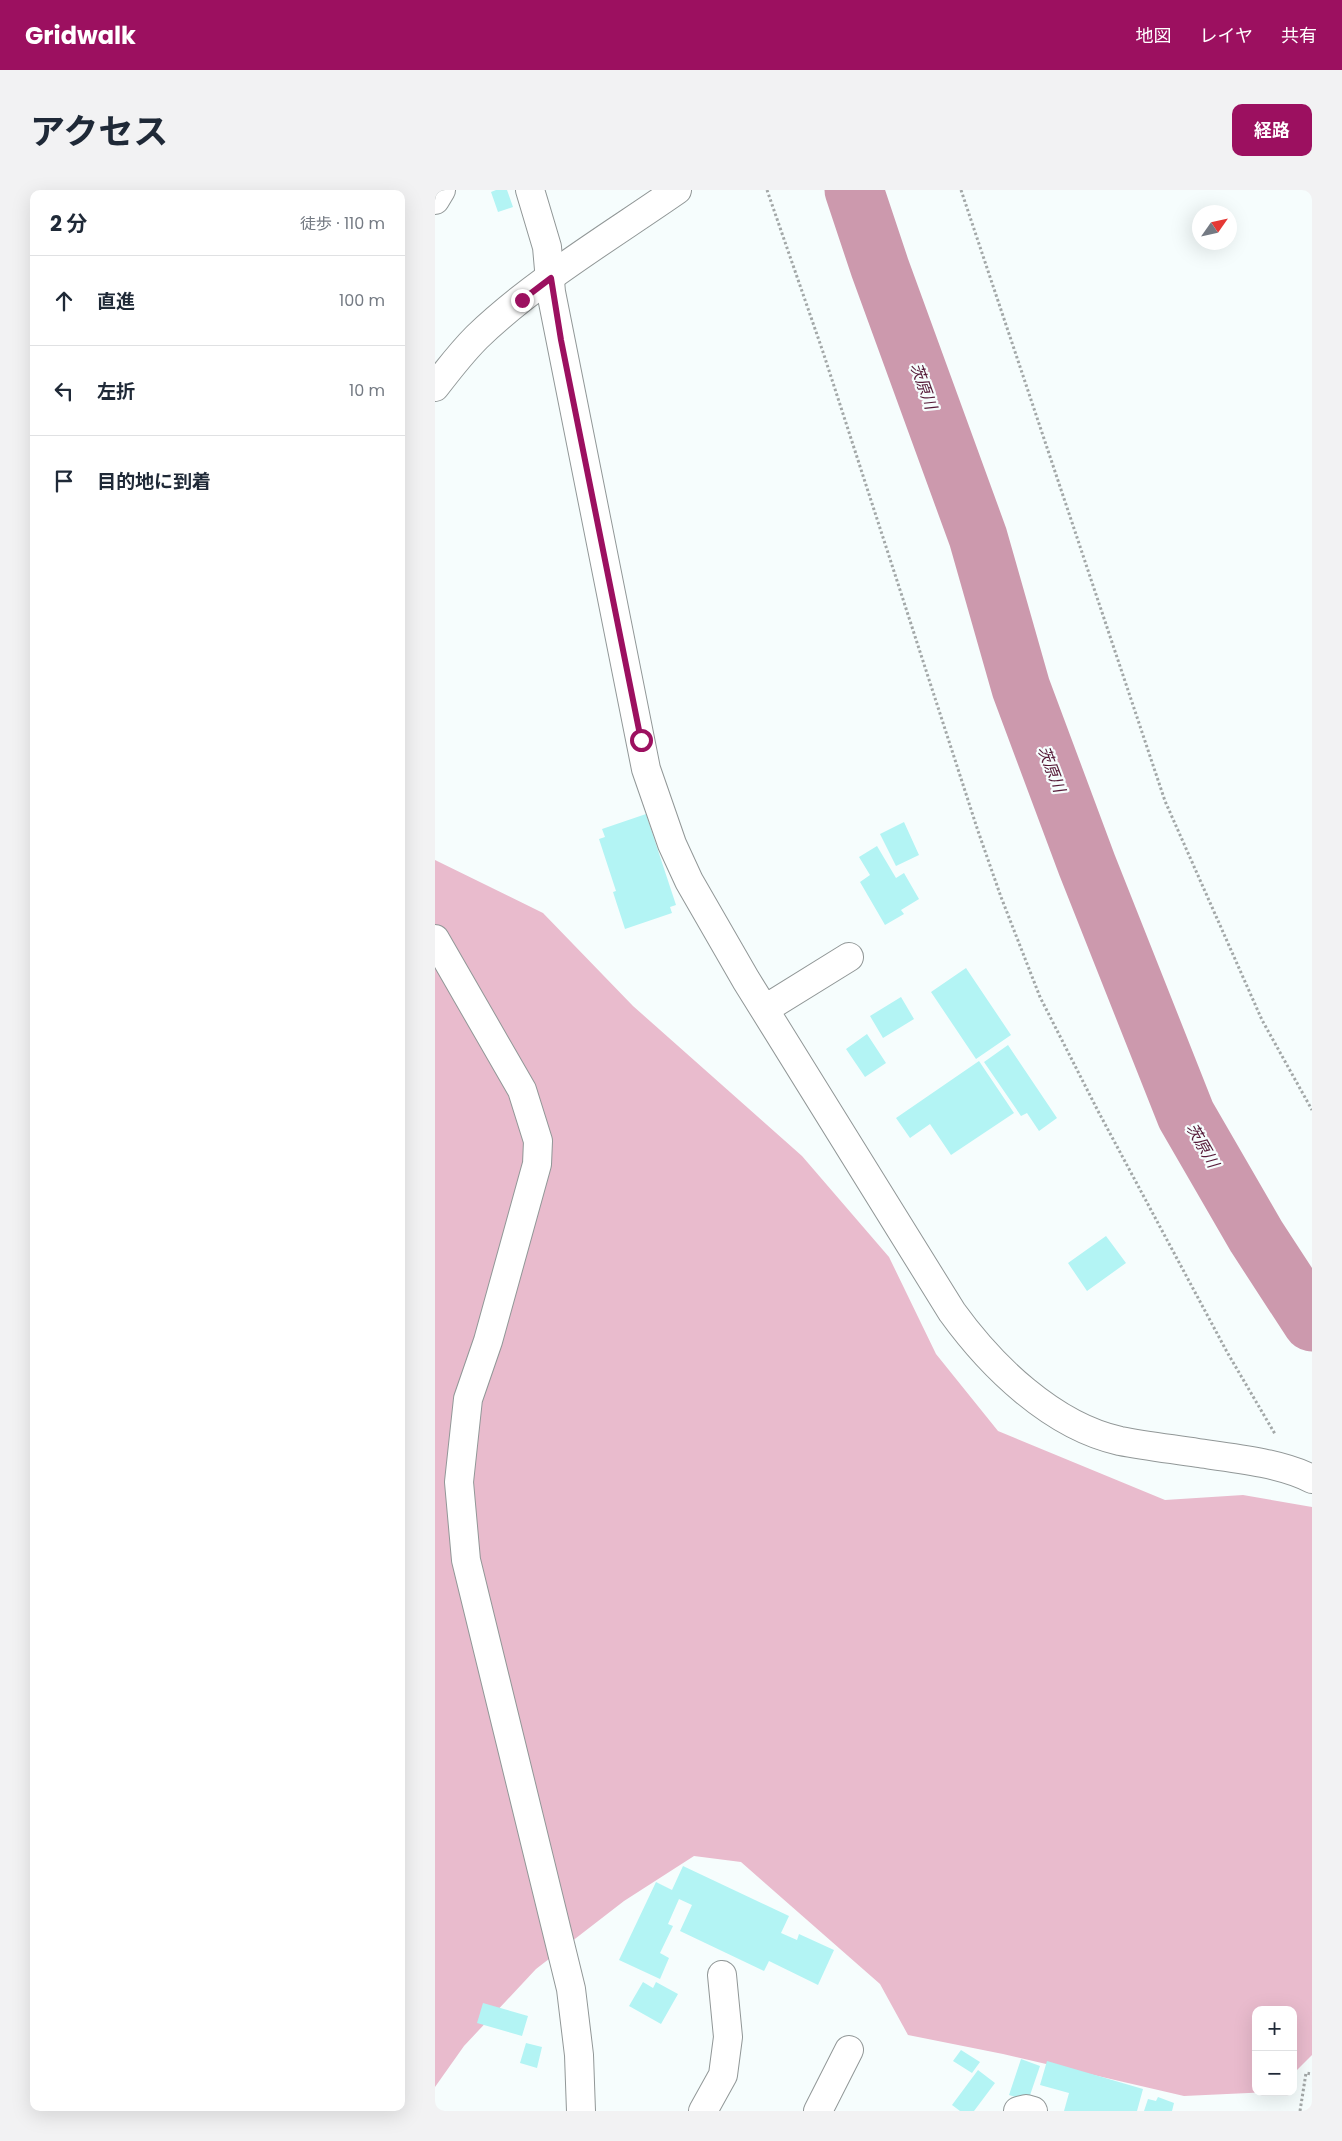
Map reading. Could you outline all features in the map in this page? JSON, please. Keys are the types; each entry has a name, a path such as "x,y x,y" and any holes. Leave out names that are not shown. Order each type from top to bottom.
{"street":[{"path":"435,200 441,190"},
{"path":"530,190 547,247 561,340 646,769 672,844 689,881 765,1009 952,1312 971,1339 1026,1393 1070,1420 1118,1440 1235,1458 1302,1475"},
{"path":"435,387 477,337 551,278 677,190"},
{"path":"435,939 509,1064 522,1090 539,1141 537,1164 488,1341 468,1399 459,1482 466,1560 571,1989 579,2055 581,2111"},
{"path":"765,1009 849,956"},
{"path":"703,2111 723,2075 728,2037 723,1975"},
{"path":"818,2111 849,2050"},
{"path":"1018,2111 1026,2109 1033,2111"}],"path":[{"path":"767,190 801,286 978,831 1001,897 1040,997 1098,1112 1223,1344 1277,1437 1302,1475"},
{"path":"961,190 1165,800 1262,1020 1312,1110"},
{"path":"1300,2111 1305,2073 1312,2074"}],"shaded area":[{"path":"435,860 543,913 633,1006 802,1156 889,1257 936,1354 998,1431 1165,1500 1243,1495 1312,1507 1312,2055 1297,2070 1297,2006 1252,2006 1252,2093 1184,2096 1003,2054 908,2035 880,1984 741,1862 694,1856 624,1901 536,1969 464,2046 435,2087"}],"building":[{"path":"507,190 513,207 498,212 491,192"},
{"path":"646,814 676,905 670,907 672,913 625,929 613,892 616,891 599,839 605,837 602,829"},
{"path":"904,822 919,855 896,866 880,834"},
{"path":"877,846 896,878 904,873 919,899 901,910 904,914 885,925 860,882 870,875 859,857"},
{"path":"966,968 1011,1035 976,1059 931,992"},
{"path":"901,997 914,1019 883,1038 870,1016"},
{"path":"867,1034 886,1063 865,1077 846,1049"},
{"path":"1008,1045 1057,1118 1039,1131 1027,1113 1021,1116 984,1062"},
{"path":"979,1061 1014,1113 951,1155 930,1124 910,1138 896,1118"},
{"path":"1106,1236 1126,1263 1087,1291 1068,1263"},
{"path":"683,1866 789,1916 781,1933 797,1940 799,1934 834,1950 818,1985 769,1961 764,1971 680,1931 692,1905 679,1899 668,1924 673,1926 660,1953 669,1958 660,1979 619,1960 656,1882 672,1890"},
{"path":"643,1982 653,1988 656,1982 678,1994 661,2024 629,2006"},
{"path":"483,2003 528,2016 522,2036 477,2023"},
{"path":"526,2043 542,2047 537,2068 520,2063"},
{"path":"961,2050 980,2062 972,2073 953,2061"},
{"path":"1021,2059 1040,2066 1028,2101 1009,2095"},
{"path":"1047,2061 1143,2089 1137,2111 1064,2111 1069,2093 1040,2085"},
{"path":"978,2070 995,2083 974,2111 960,2111 952,2105"},
{"path":"1158,2097 1174,2103 1172,2111 1144,2111 1148,2099 1156,2101"}],"waterway":[{"name":"茨原川","path":"854,190 880,268 978,537 1021,688 1087,865 1186,1115 1256,1236 1312,1322"}],"route":[{"path":"522,300 551,278 551,292 641,740"}]}
